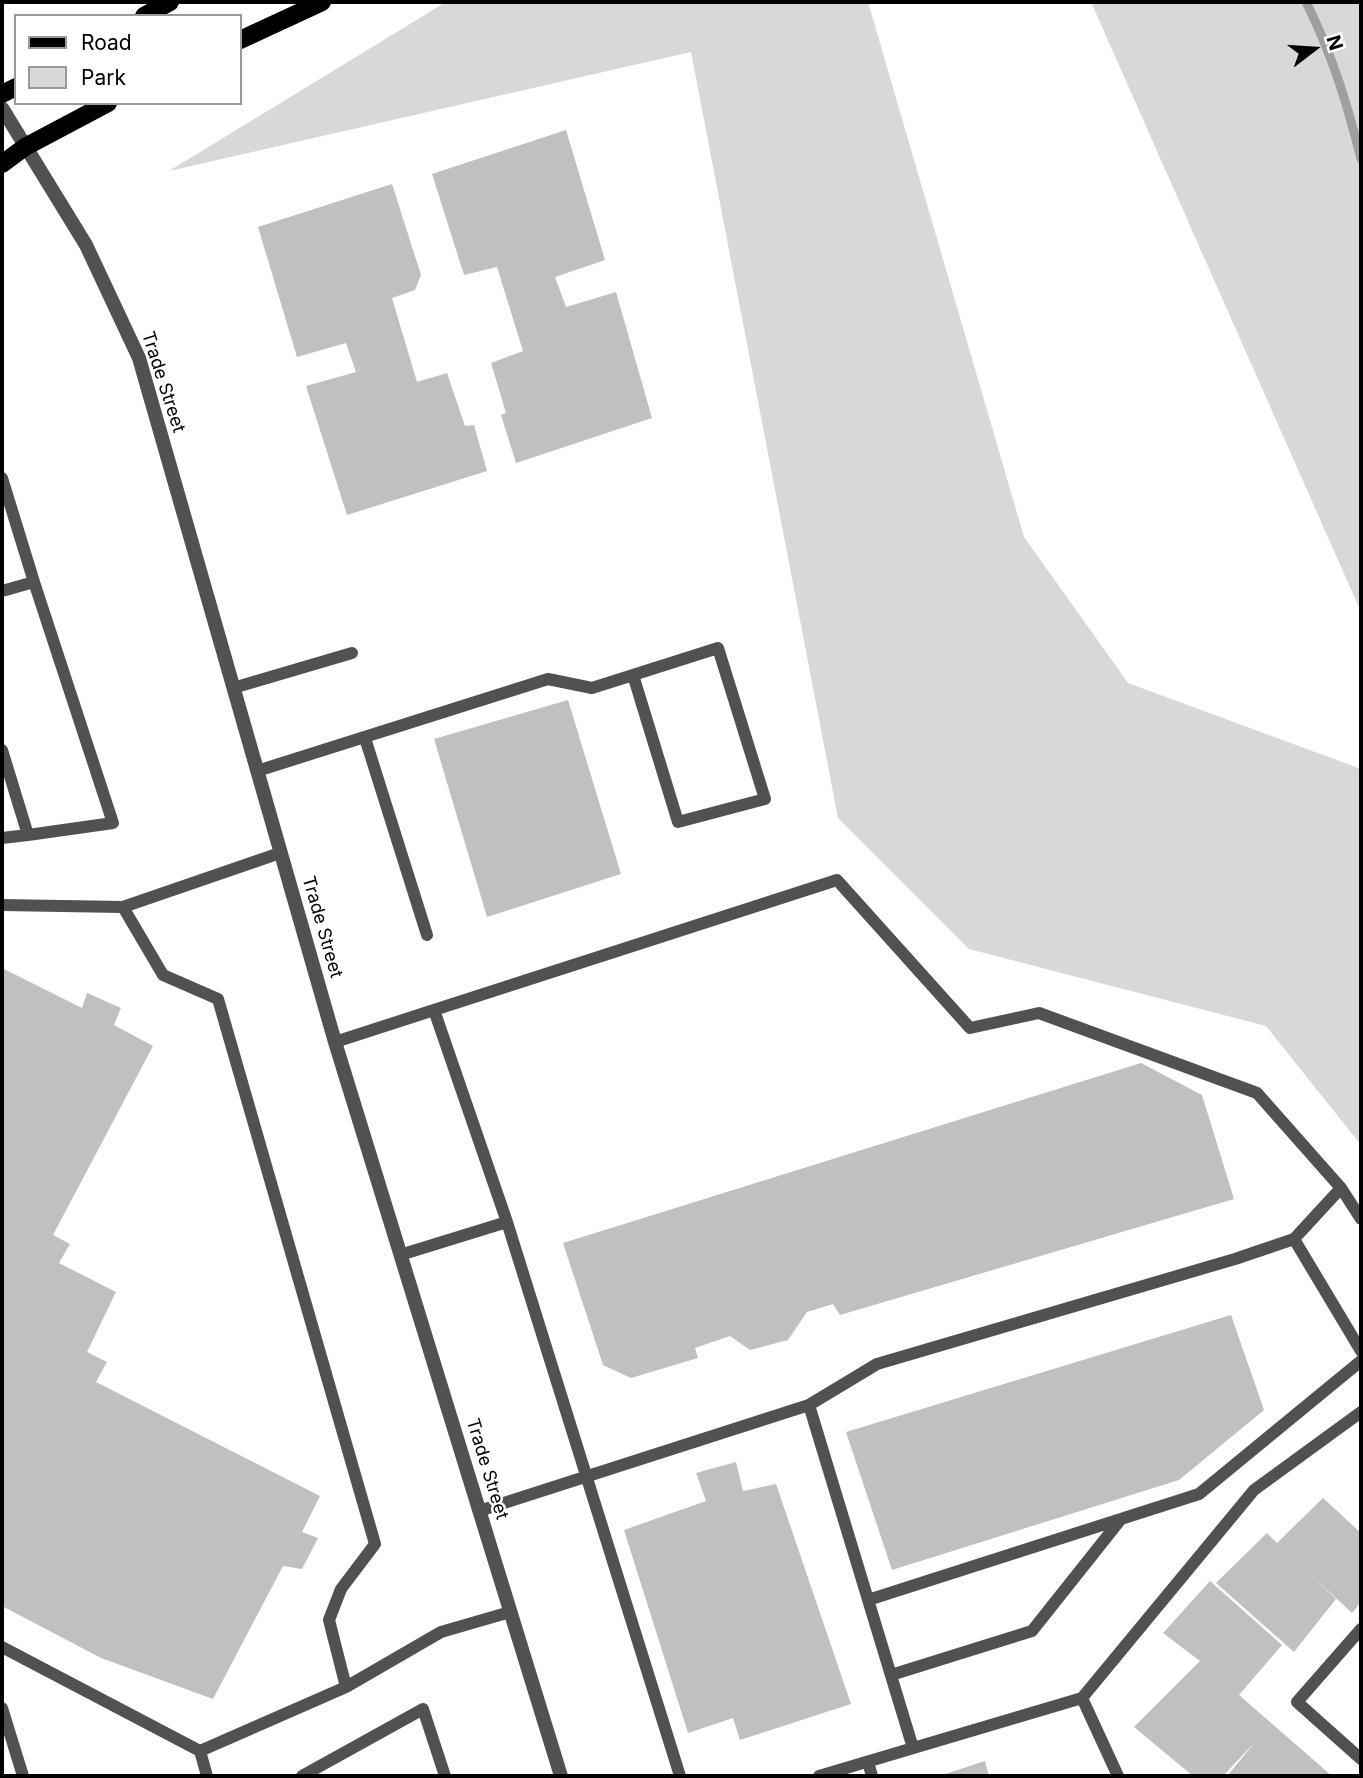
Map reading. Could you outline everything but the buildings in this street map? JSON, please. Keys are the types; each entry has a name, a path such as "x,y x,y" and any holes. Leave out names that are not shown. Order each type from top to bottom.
{"main road":[{"path":"148,14 170,2"},
{"path":"242,39 322,2"},
{"path":"2,164 25,147 104,105"}],"street":[{"name":"Trade Street","path":"2,108 86,245 139,358 335,1042 561,1776"}],"lane":[{"path":"2,478 113,823 2,838"},
{"path":"2,591 34,582"},
{"path":"257,771 548,679 592,688 718,648 765,799 678,821 633,675"},
{"path":"233,688 352,653"},
{"path":"365,738 428,935"},
{"path":"2,750 28,835"},
{"path":"2,905 123,907 280,853"},
{"path":"335,1042 837,880 970,1028 1039,1013 1257,1093 1341,1188 1361,1219"},
{"path":"123,907 163,975 218,999 372,1531 375,1544 341,1589 329,1620 346,1687"},
{"path":"434,1010 507,1223 680,1776"},
{"path":"479,1511 808,1405 877,1364 1235,1259 1294,1238 1341,1188"},
{"path":"400,1255 507,1223"},
{"path":"1294,1238 1361,1351"},
{"path":"868,1600 1199,1494 1361,1361"},
{"path":"808,1405 914,1748"},
{"path":"819,1776 1082,1699 1254,1490 1361,1412"},
{"path":"891,1675 1032,1631 1122,1518"},
{"path":"200,1751 346,1687 442,1632 510,1612"},
{"path":"1361,1631 1297,1702 1361,1759"},
{"path":"2,1647 200,1751 207,1776"},
{"path":"1082,1699 1118,1776"},
{"path":"2,1707 23,1776"},
{"path":"302,1776 423,1709 445,1776"},
{"path":"868,1762 873,1776"}],"green space":[{"path":"446,2 868,2 1024,537 1128,683 1361,769 1361,1145 1266,1026 969,949 838,818 691,52 169,171"},
{"path":"1091,2 1361,2 1361,612"}],"waterway":[{"path":"1306,2 1338,79 1361,159"}]}
